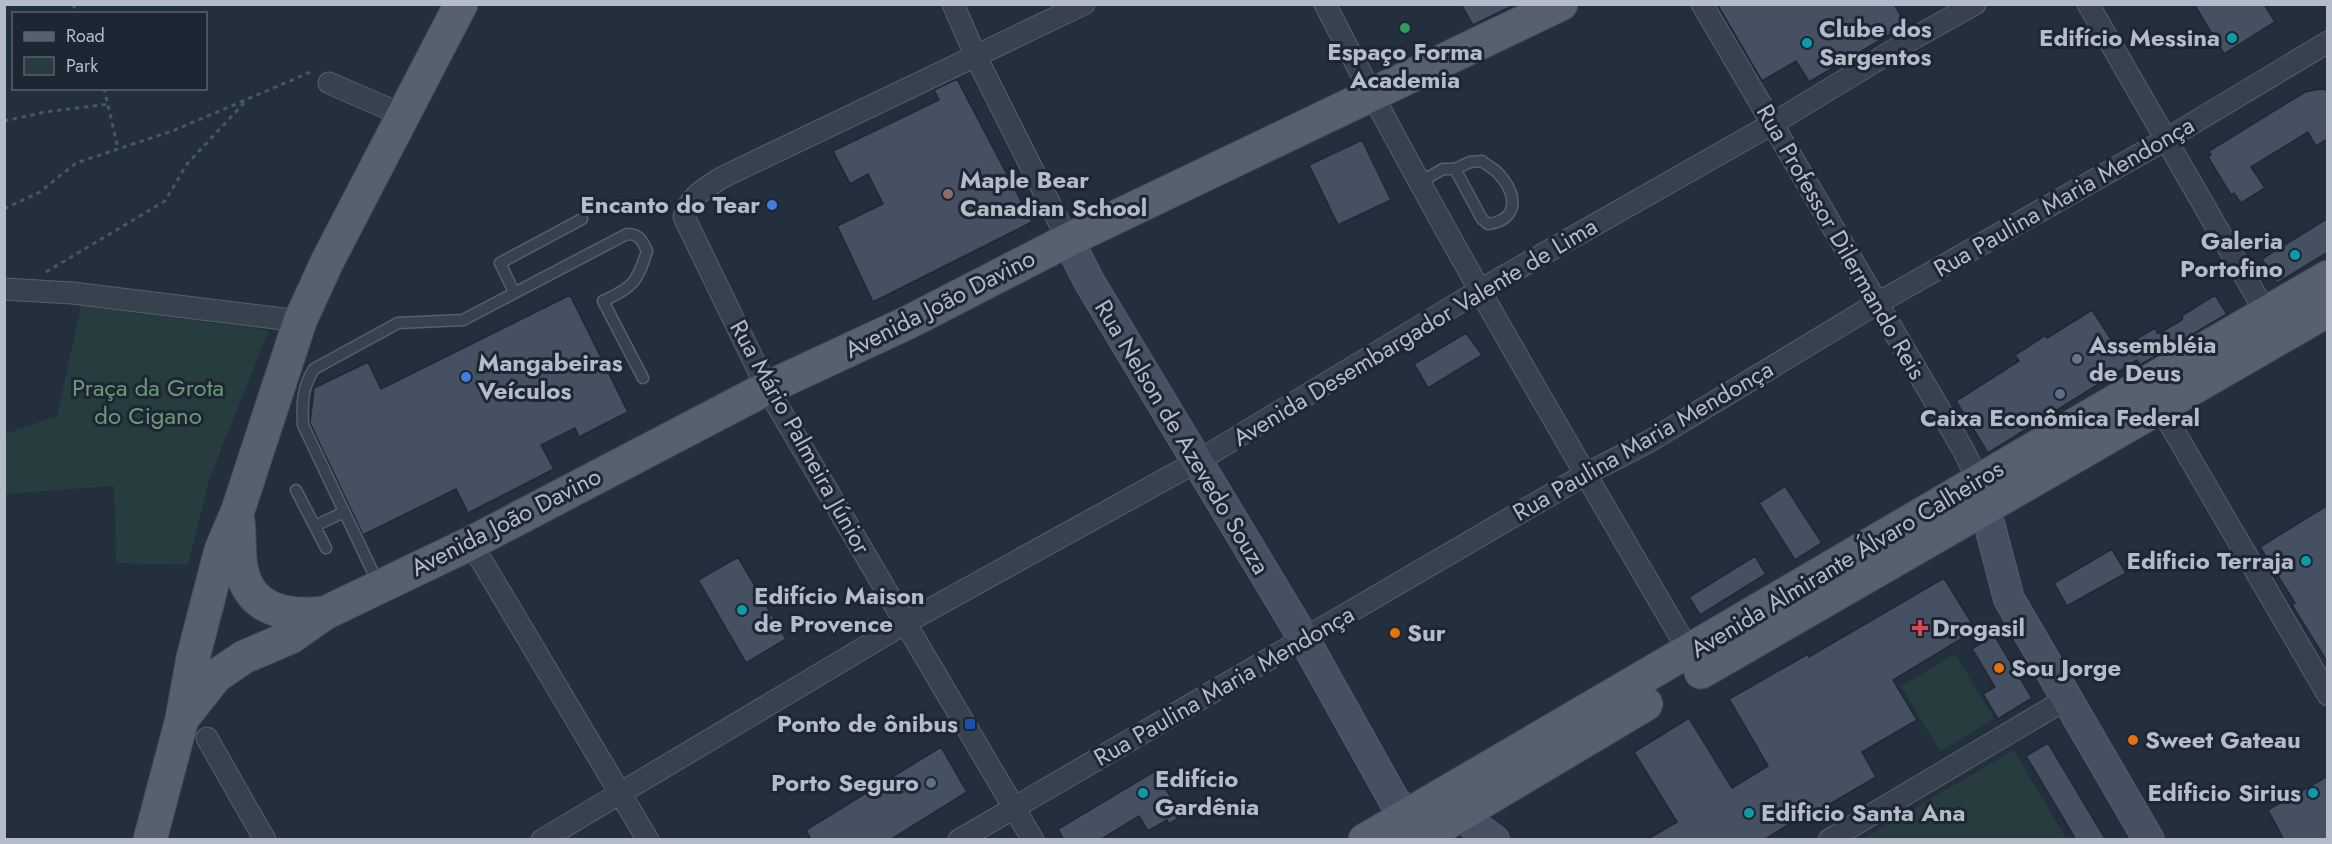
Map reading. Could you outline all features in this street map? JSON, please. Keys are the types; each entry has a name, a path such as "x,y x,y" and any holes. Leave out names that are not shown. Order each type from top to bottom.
{"main road":[{"path":"150,840 195,729 193,658 221,550 238,510 300,321 327,262 461,4"},
{"name":"Avenida João Davino","path":"195,729 216,676 244,657 291,637 325,613 471,543 768,388 909,322 1068,240 1561,4"},
{"name":"Avenida Almirante Álvaro Calheiros","path":"1365,840 1458,813 1981,494 2266,313 2328,277"},
{"name":"Avenida Almirante Álvaro Calheiros","path":"1414,827 1690,652 1981,494 2160,407 2328,310"},
{"name":"Avenida João Davino","path":"238,510 242,573 250,590 260,602 292,615 325,613"}],"street":[{"name":"Rua Nelson de Azevedo Souza","path":"953,4 976,57 1090,283 1304,639 1395,802 1414,827"},
{"path":"976,57 1084,4"},
{"path":"1325,4 1372,95 1480,290 1690,652"},
{"name":"Rua Professor Dilermando Reis","path":"1702,4 1964,452 1981,494"},
{"name":"Avenida Desembargador Valente de Lima","path":"542,840 907,622 1198,461 1480,290 1772,124 1907,42 1975,4"},
{"path":"2088,4 2266,313"},
{"name":"Rua Paulina Maria Mendonça","path":"959,840 1586,474 1650,441 1876,304 2165,140 2328,42"},
{"name":"Rua Mário Palmeira Júnior","path":"976,57 723,177 704,189 686,206 684,217 768,388 1033,840"},
{"path":"322,77 403,115"},
{"path":"10,289 72,293 300,321"},
{"path":"2160,407 2328,695"},
{"path":"1981,494 2009,599 2149,840"},
{"path":"471,543 648,840"},
{"path":"1829,840 2068,698"},
{"path":"195,729 266,840"},
{"path":"1458,813 1494,840"}],"lane":[{"path":"1420,182 1443,169 1455,169 1470,162 1482,161 1497,173 1513,198 1514,206 1509,215 1495,223 1488,224 1482,219 1455,169"},
{"path":"514,292 500,263 582,219"},
{"path":"379,586 303,425 302,406 305,382 314,369 398,323 463,320 627,234 634,234 641,238 647,250 640,274 627,290 603,301 643,378"},
{"path":"296,490 326,548"},
{"path":"315,526 344,512"}],"path":[{"path":"4,209 40,192 76,163 175,130 247,99 322,77"},
{"path":"105,90 118,149"},
{"path":"10,289 165,201 187,164 247,99"},
{"path":"4,121 45,112 109,104"}],"green space":[{"name":"Praça da Grota do Cigano","path":"81,306 269,330 209,479 188,565 116,563 114,486 5,494 5,434 57,416"},
{"path":"1955,654 1994,719 1940,751 1901,686"},
{"path":"2014,750 2066,839 1862,839"}],"building":[{"path":"1461,4 1516,4 1473,25"},
{"name":"Clube dos Sargentos","path":"1717,4 1894,4 1906,25 1809,82 1796,61 1762,81"},
{"name":"Edifício Messina","path":"2194,4 2264,4 2275,22 2224,54"},
{"name":"Maple Bear Canadian School","path":"957,79 1032,222 873,302 837,226 883,204 868,174 850,184 833,151 939,100 934,90"},
{"path":"2328,90 2328,139 2316,146 2308,132 2251,167 2265,188 2241,203 2234,193 2231,195 2208,157 2211,155 2209,151 2305,92"},
{"path":"1362,140 1391,200 1338,225 1309,165"},
{"name":"Galeria Portofino","path":"2328,218 2328,252 2277,283 2262,259"},
{"path":"570,295 628,412 579,437 575,428 541,445 554,469 468,513 456,489 363,535 310,423 314,388 368,362 381,389"},
{"path":"2215,295 2227,314 2140,365 2137,360 1988,453 1956,401 2019,361 2015,355 2092,310 2118,350 2155,328 2158,334 2182,320 2183,315"},
{"path":"1466,333 1482,355 1428,388 1414,364"},
{"path":"1785,486 1822,543 1795,560 1759,503"},
{"path":"2328,505 2328,663 2292,605 2295,603 2260,547"},
{"path":"2112,549 2126,573 2067,606 2054,583"},
{"path":"1755,556 1766,574 1700,615 1689,597"},
{"name":"Edifício Maison de Provence","path":"738,557 786,639 746,663 698,580"},
{"path":"1944,578 1976,630 1893,680 1917,720 1862,752 1876,777 1799,822 1797,819 1764,840 1646,840 1677,822 1634,752 1689,718 1732,788 1768,766 1729,699 1808,654 1809,657"},
{"name":"Sou Jorge","path":"1994,635 2032,698 1998,719 1983,694 1995,687 1972,649"},
{"path":"2048,743 2106,840 2076,840 2026,756"},
{"path":"941,747 967,792 890,840 811,840 806,830"},
{"name":"Edifício Gardênia","path":"1155,771 1182,816 1169,824 1167,820 1148,831 1139,816 1100,840 1064,840 1058,829"},
{"name":"Edificio Sirius","path":"2328,776 2328,840 2284,840 2268,810"}],"place":[{"name":"Espaço Forma Academia","path":"1405,28"},
{"name":"Edifício Messina","path":"2232,38"},
{"name":"Clube dos Sargentos","path":"1807,43"},
{"name":"Maple Bear Canadian School","path":"948,194"},
{"name":"Encanto do Tear","path":"772,205"},
{"name":"Galeria Portofino","path":"2295,255"},
{"name":"Assembléia de Deus","path":"2077,359"},
{"name":"Mangabeiras Veículos","path":"466,377"},
{"name":"Caixa Econômica Federal","path":"2060,394"},
{"name":"Edificio Terraja","path":"2306,561"},
{"name":"Edifício Maison de Provence","path":"742,610"},
{"name":"Drogasil","path":"1920,628"},
{"name":"Sur","path":"1395,633"},
{"name":"Sou Jorge","path":"1999,668"},
{"name":"Ponto de ônibus","path":"970,724"},
{"name":"Sweet Gateau","path":"2133,740"},
{"name":"Porto Seguro","path":"931,783"},
{"name":"Edifício Gardênia","path":"1143,793"},
{"name":"Edificio Sirius","path":"2313,793"},
{"name":"Edificio Santa Ana","path":"1749,813"}]}
